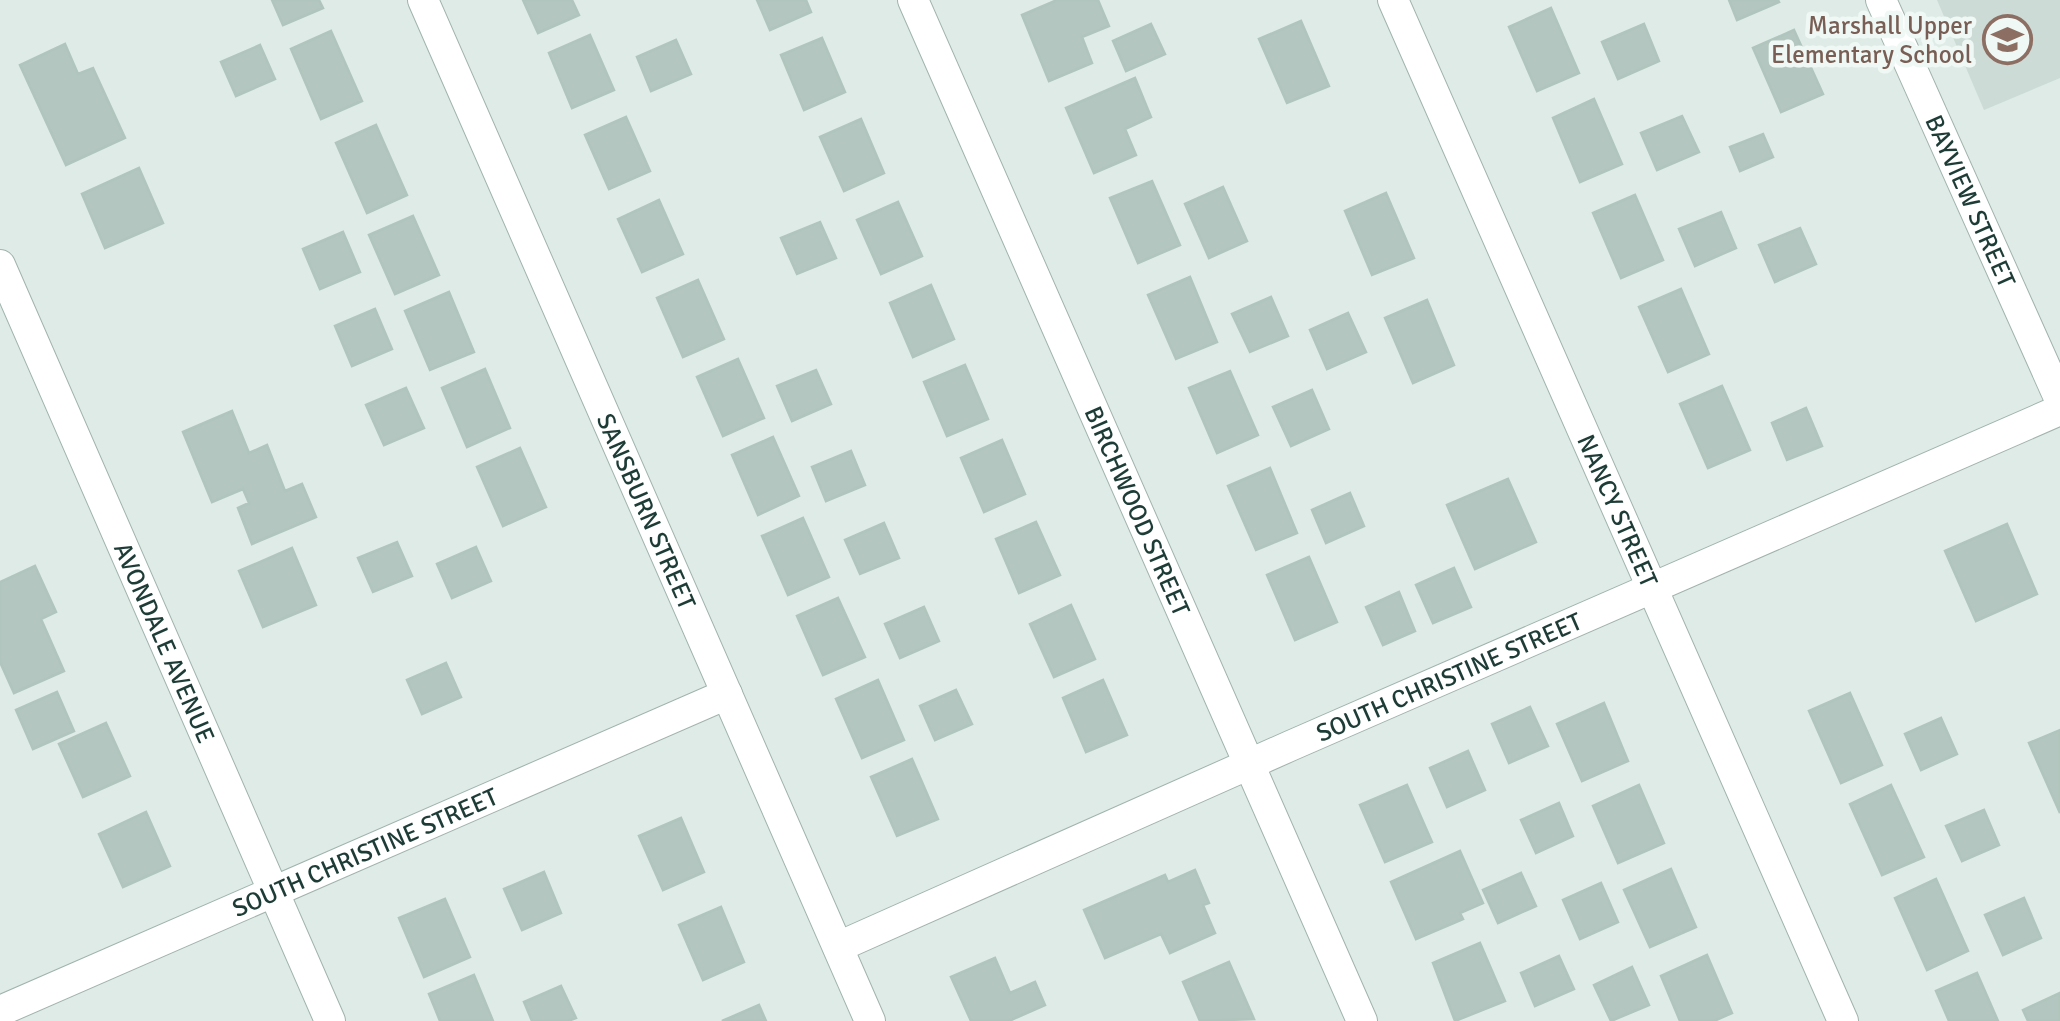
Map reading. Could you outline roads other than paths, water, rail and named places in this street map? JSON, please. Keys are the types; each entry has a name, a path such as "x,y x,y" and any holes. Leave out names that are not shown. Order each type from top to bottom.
{"street":[{"name":"SANSBURN STREET","path":"424,0 870,1021"},
{"name":"BIRCHWOOD STREET","path":"914,0 1362,1021"},
{"name":"NANCY STREET","path":"1393,0 1843,1021"},
{"name":"BAYVIEW STREET","path":"1881,0 2060,400"},
{"name":"AVONDALE AVENUE","path":"0,266 330,1021"},
{"name":"SOUTH CHRISTINE STREET","path":"838,948 2060,410"},
{"name":"SOUTH CHRISTINE STREET","path":"0,1011 727,694"}],"place":[{"name":"Marshall Upper Elementary School","path":"2007,39"}]}
